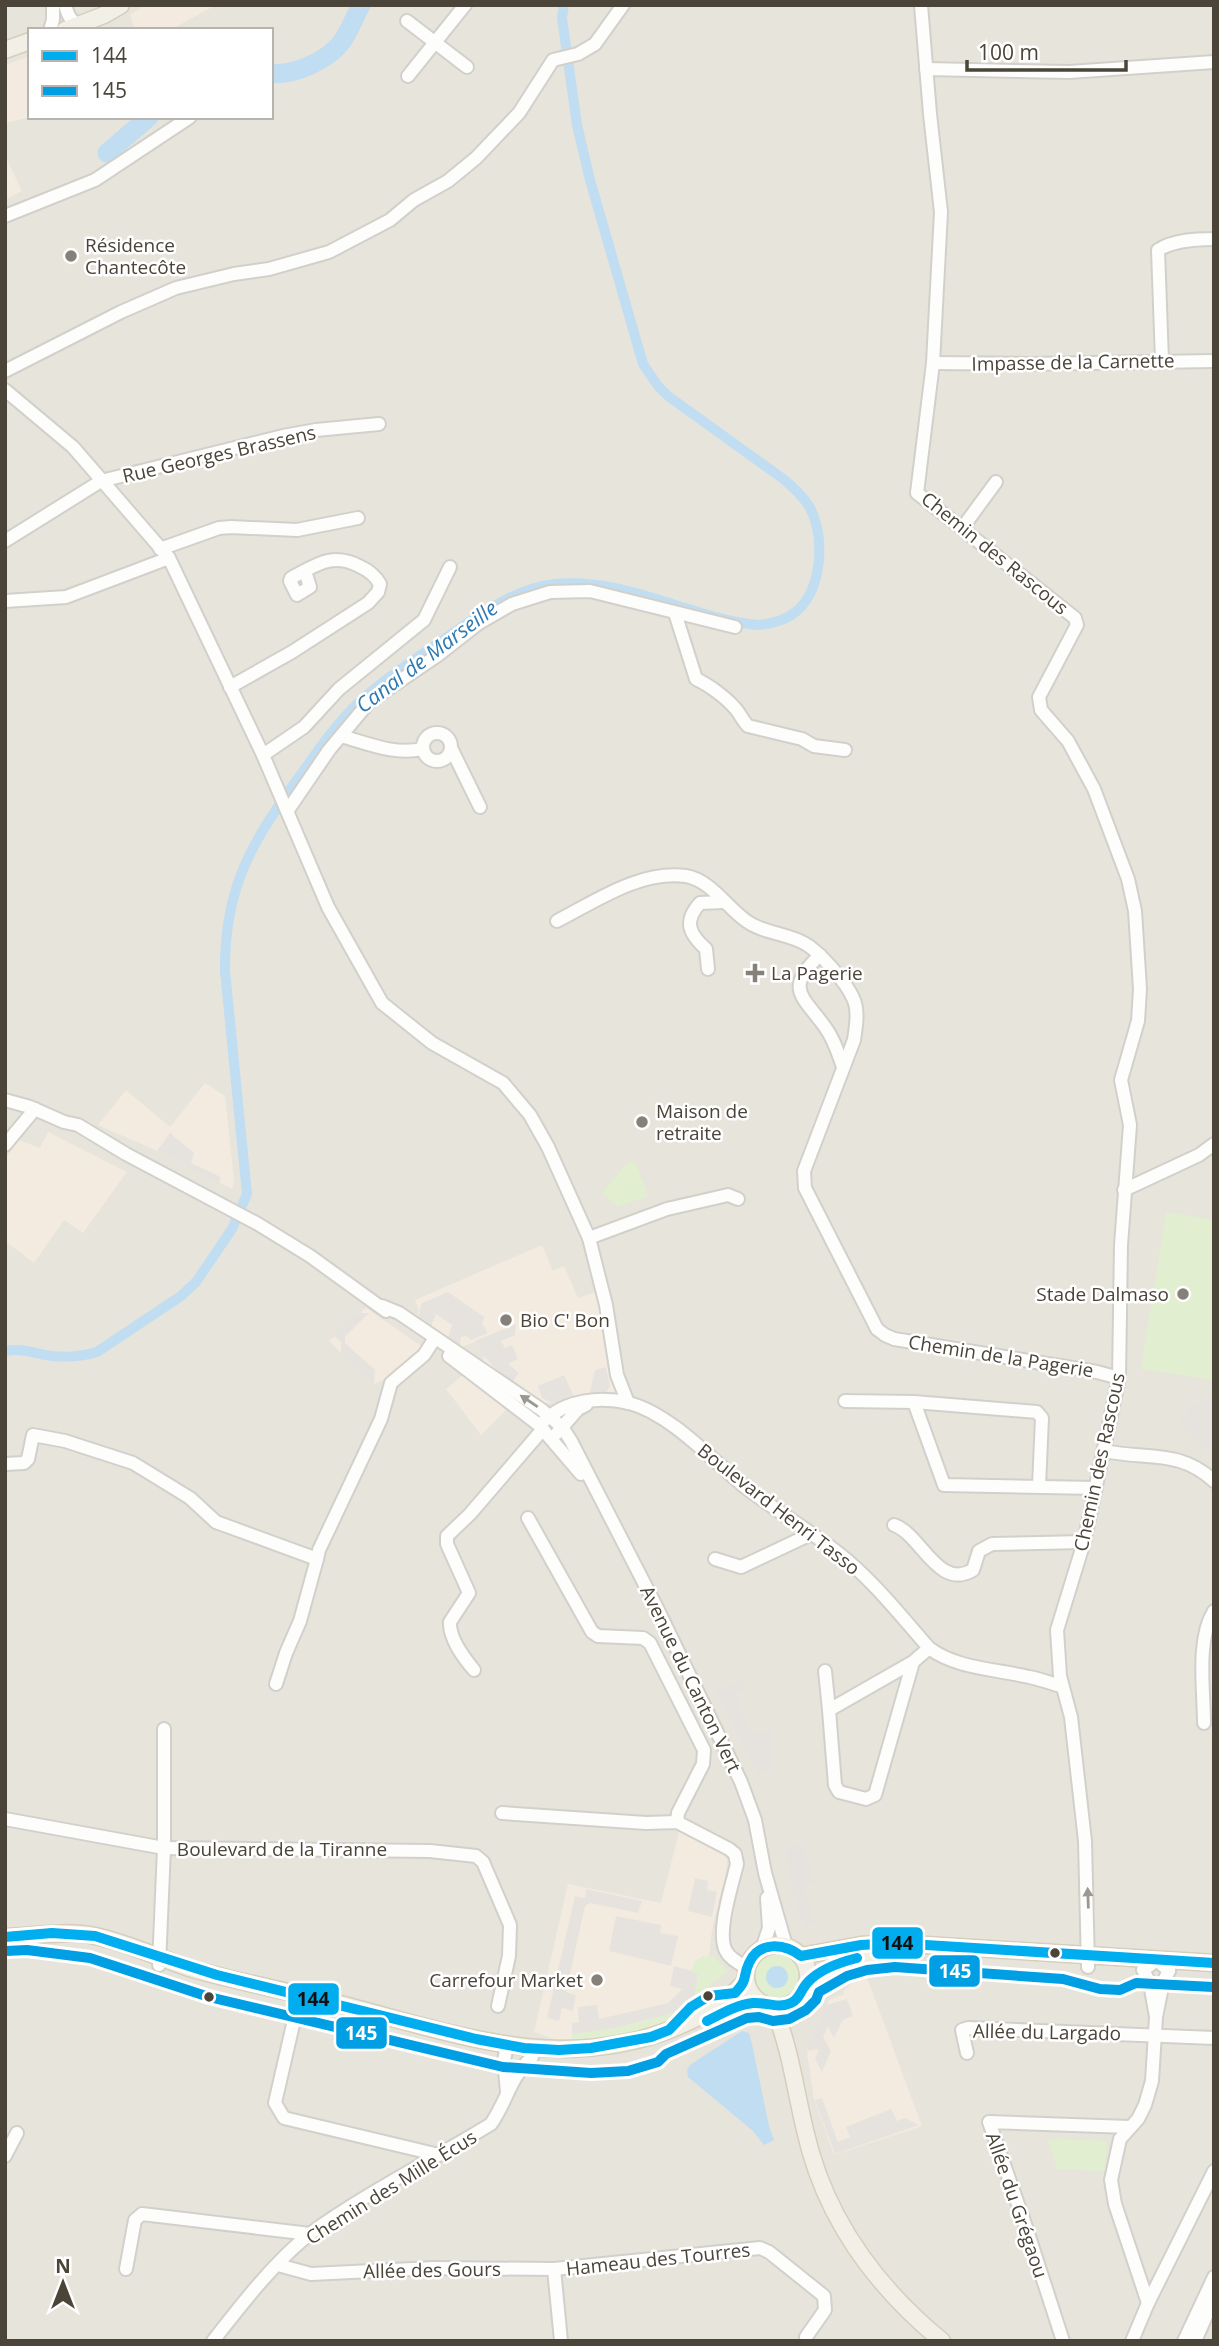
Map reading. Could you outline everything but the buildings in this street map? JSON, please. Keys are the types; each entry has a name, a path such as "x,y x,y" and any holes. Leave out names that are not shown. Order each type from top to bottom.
{"main road":[{"path":"79,28 121,5"},
{"path":"79,28 109,22 126,12 131,5"},
{"path":"5,50 28,42"},
{"path":"5,60 28,52"},
{"path":"5,1937 28,1936 93,1944 532,2057 579,2057 640,2047 656,2043 744,2004 785,2006 804,1992 808,1982 806,1964 802,1956 786,1946 774,1945 755,1954 746,1974 728,2000 681,2025 651,2036 590,2048 506,2050"},
{"path":"802,1956 861,1945 894,1943 1214,1973"},
{"path":"808,1982 841,1963 864,1956 895,1953 1088,1961"},
{"path":"1156,1967 1214,1963"},
{"path":"746,1974 749,1989 767,2005 791,2063 813,2163 846,2235 888,2291 942,2341"},
{"path":"791,2063 791,2022 796,2000"}],"street":[{"path":"55,5 79,28"},
{"path":"51,28 55,5"},
{"path":"65,5 68,16 79,28"},
{"path":"408,76 465,5"},
{"path":"5,371 121,312 176,288 269,269 329,252 390,220 414,200 448,181 476,158 519,113 553,60 578,54 595,44 623,5"},
{"name":"Chemin des Rascous","path":"921,5 940,212 933,363 918,493 1075,618 1077,625 1039,697 1041,710 1068,741 1094,789 1128,879 1134,904 1140,989 1138,1021 1121,1080 1130,1125 1124,1190 1119,1378 1084,1542 1057,1630 1061,1686"},
{"path":"407,21 467,67"},
{"path":"926,69 1069,72 1214,62"},
{"path":"5,216 95,180 187,119"},
{"path":"1162,361 1158,250 1177,243 1214,239"},
{"name":"Impasse de la Carnette","path":"933,363 1214,360"},
{"path":"5,390 73,447 164,553 263,755 328,907 382,1003 432,1043 503,1083 517,1098 548,1147 589,1238 606,1305 617,1375 628,1403"},
{"name":"Rue Georges Brassens","path":"5,541 102,481 283,436 379,424"},
{"path":"963,527 996,482"},
{"path":"5,601 66,597 219,528 297,530 358,518"},
{"path":"230,687 292,652 368,603 380,584 367,570 340,558 330,559 305,571"},
{"path":"263,755 304,727 339,690 424,620 450,567"},
{"path":"285,803 370,701 438,655 479,623 520,601 550,592 577,590 604,593 735,628"},
{"path":"675,613 696,679 710,686 726,702 734,705 748,726 802,739 814,746 845,750"},
{"path":"452,750 447,758 439,761 430,760 423,749 425,740 438,733 447,737 480,807"},
{"path":"341,736 405,753 423,749"},
{"path":"557,921 645,879 688,876 713,890 747,922 802,942 820,955 805,970 800,988 802,998 835,1042 843,1067"},
{"path":"708,969 706,949 696,940 690,926 690,914 700,903 723,902"},
{"name":"Chemin de la Pagerie","path":"820,955 854,999 856,1023 854,1040 803,1179 805,1188 877,1329 894,1339 1097,1371 1119,1378"},
{"path":"5,1093 23,1100 33,1108"},
{"path":"5,1100 33,1108"},
{"path":"5,1154 33,1108"},
{"name":"Avenue du Canton Vert","path":"33,1108 64,1122 78,1125 310,1256 382,1306 391,1317 433,1341 546,1427 597,1493"},
{"path":"5,1145 24,1125"},
{"path":"1124,1190 1199,1155 1214,1144"},
{"path":"589,1238 667,1209 728,1195 738,1199"},
{"path":"276,1684 299,1621 318,1550 381,1419 391,1383 424,1355 433,1341"},
{"name":"Boulevard Henri Tasso","path":"546,1427 562,1427 582,1406 607,1401"},
{"path":"845,1401 914,1402 1037,1412 1042,1418 1039,1486"},
{"name":"Boulevard Henri Tasso","path":"546,1427 577,1402 628,1403 646,1410 700,1447 745,1487 837,1552 868,1579 929,1648 940,1656 1061,1686"},
{"path":"914,1402 944,1485 1096,1488"},
{"path":"474,1670 463,1656 449,1628 450,1622 469,1593 447,1544 447,1536 470,1514 546,1427"},
{"name":"Avenue du Canton Vert","path":"562,1427 729,1754 755,1820 765,1873 786,1946"},
{"path":"5,1464 24,1463 33,1435 65,1441 133,1463 190,1498 216,1522 317,1559"},
{"path":"1104,1451 1183,1460 1199,1468 1214,1481"},
{"path":"528,1518 592,1632 598,1636 643,1638 650,1643 704,1750 703,1764 678,1813 677,1822"},
{"path":"894,1525 909,1535 937,1567 947,1573 957,1574 973,1570 979,1551 992,1544 1084,1542"},
{"path":"715,1559 741,1567 811,1534"},
{"path":"1204,1723 1204,1638 1214,1611"},
{"path":"829,1710 913,1662 929,1648"},
{"path":"825,1671 835,1784 839,1792 866,1800 875,1796 913,1662"},
{"path":"1061,1686 1071,1717 1085,1840 1088,1961"},
{"path":"5,1819 164,1848 164,1729"},
{"path":"502,1813 646,1824 677,1822 735,1854 737,1864 722,1932 724,1948 746,1974"},
{"name":"Boulevard de la Tiranne","path":"159,1961 164,1848 416,1851 476,1856 483,1862 510,1925 509,1956 498,2006"},
{"name":"Avenue du Canton Vert","path":"762,1949 769,1928 765,1873"},
{"path":"1156,1967 1150,1983 1156,2017"},
{"path":"1148,2303 1115,2204 1111,2180 1120,2139 1138,2119 1152,2081 1156,2017 1163,1982 1156,1967"},
{"path":"299,1998 275,2103 284,2118 439,2155"},
{"name":"Allée du Largado","path":"968,2053 962,2030 968,2028 1155,2035"},
{"path":"1155,2035 1214,2038"},
{"path":"506,2050 507,2092"},
{"name":"Chemin des Mille Écus","path":"213,2341 278,2266 310,2234 491,2123 500,2111 515,2075 532,2057"},
{"name":"Allée du Grégaou","path":"1063,2341 989,2122 1129,2127"},
{"path":"5,2156 17,2133"},
{"path":"1132,2341 1214,2171"},
{"path":"126,2269 135,2220 142,2214 310,2234"},
{"path":"297,2246 298,2261 311,2274"},
{"name":"Hameau des Tourres","path":"554,2269 760,2248 769,2252 824,2296 825,2310 807,2340"},
{"name":"Allée des Gours","path":"278,2266 311,2274 433,2268 554,2269"},
{"path":"554,2269 561,2341"},
{"path":"1184,2341 1214,2277"},
{"path":"1195,2341 1214,2298"}],"shaded area":[{"path":"5,5 1214,5 1214,2341 5,2341"},
{"path":"146,5 216,5 174,28 134,28 130,15"},
{"path":"28,57 28,118 5,123 5,65"},
{"path":"5,156 22,191 5,200"},
{"path":"205,1083 225,1096 234,1180 232,1189 98,1125 126,1090 170,1127"},
{"path":"48,1132 127,1172 83,1233 64,1220 34,1263 5,1241 5,1159 19,1140 40,1148"},
{"path":"170,1133 194,1153 191,1163 221,1177 219,1183 157,1151"},
{"path":"542,1245 553,1271 564,1266 578,1298 598,1291 608,1360 617,1388 615,1395 583,1395 545,1404 484,1363 484,1356 475,1342 462,1347 417,1316 419,1310 415,1300"},
{"path":"448,1292 484,1317 482,1324 488,1333 471,1340 466,1336 461,1337 460,1345 448,1338 452,1325 436,1314 431,1326 418,1317 422,1303"},
{"path":"366,1308 424,1348 391,1377 374,1384 329,1341"},
{"path":"358,1313 369,1313 345,1337 345,1343 375,1370 374,1384 341,1353 341,1342 334,1336"},
{"path":"516,1324 515,1335 501,1341 505,1348 512,1345 518,1359 508,1364 519,1373 512,1382 501,1375 475,1341"},
{"path":"606,1367 610,1386 606,1392 590,1392 595,1370"},
{"path":"463,1375 506,1410 481,1435 446,1389"},
{"path":"564,1375 574,1397 555,1404 542,1398 538,1386"},
{"path":"1212,1388 1214,1455 1180,1425 1190,1406 1208,1398"},
{"path":"742,1679 747,1689 739,1693 737,1699 751,1734 771,1731 773,1767 757,1773 715,1691"},
{"path":"679,1832 727,1857 712,1930 705,1987 660,2025 651,2028 572,2041 556,2040 534,2032 568,1884 661,1903"},
{"path":"803,1844 815,1882 803,1885 815,1923 805,1926 797,1907 785,1855 788,1845"},
{"path":"695,1878 708,1881 707,1890 717,1892 712,1917 688,1911"},
{"path":"586,1889 642,1901 638,1913 590,1903 585,1906 566,1992 576,1995 573,2011 562,2008 559,2021 547,2018 575,1896 585,1898"},
{"path":"616,1916 661,1925 660,1933 678,1936 671,1966 609,1951"},
{"path":"674,1966 698,1975 694,1996 672,2013 616,2028 572,2034 572,2023 579,2022 578,2007 597,2005 599,2019 668,2003 682,1989 670,1986"},
{"path":"1192,1972 1214,1973 1214,1989 1191,1988"},
{"path":"866,1975 922,2126 834,2155 814,2099 808,2045 829,2000 844,1994 843,1991 852,1981"},
{"path":"847,1999 853,2016 843,2020 834,2038 828,2026 823,2037 831,2051 822,2072 815,2059 819,2049 807,2051 808,2045 826,2005"},
{"path":"822,2098 838,2142 850,2137 846,2127 891,2109 897,2121 905,2118 919,2125 835,2154 815,2100"}],"green space":[{"path":"635,1161 648,1196 617,1207 602,1193 626,1164"},
{"name":"Stade Dalmaso","path":"1166,1212 1214,1220 1214,1380 1141,1369"},
{"path":"777,1954 792,1961 799,1976 792,1991 777,1998 762,1991 755,1976 762,1961"},
{"path":"703,1956 714,1957 728,1971 660,2025 619,2035 572,2041 572,2034 616,2028 672,2013 698,1975 692,1971 694,1962"},
{"path":"1048,2139 1107,2141 1105,2171 1057,2169"}],"water":[{"path":"777,1966 785,1969 788,1977 785,1985 777,1988 769,1985 766,1977 769,1969"},
{"path":"742,2031 749,2033 774,2140 764,2145 753,2131 688,2077 687,2070 690,2065"}],"waterway":[{"path":"273,73 299,70 334,50 343,40 361,5"},
{"name":"Canal de Marseille","path":"5,1351 20,1350 65,1357 97,1352 181,1296 196,1282 232,1229 247,1194 225,971 230,914 245,865 269,820 328,737 358,703 399,670 482,613 524,591 539,587 581,583 607,586 707,615 757,625 779,621 794,613 813,588 819,560 818,531 806,502 782,478 668,396 643,364 590,180 577,125 562,18 564,5"},
{"path":"107,153 147,119"}],"transit line":[{"name":"144","path":"5,1937 52,1933 95,1936 217,1975 476,2039 524,2048 559,2050 591,2048 651,2037 669,2030 691,2007 709,1996 735,1993 744,1981 753,1956 772,1946 801,1956 861,1945 894,1943 1214,1963"},
{"name":"145","path":"6,1951 27,1950 90,1958 209,1997 503,2067 591,2073 628,2071 658,2062 666,2054 747,2018 759,2017 773,2021 789,2019 806,2010 816,2000 819,1992 847,1976 867,1970 895,1967 1063,1979 1100,1989 1120,1990 1136,1983 1213,1987"},
{"name":"144","path":"707,2021 747,2004 791,2003 818,1973 857,1958"}],"place":[{"name":"Résidence Chantecôte","path":"71,256"},
{"name":"La Pagerie","path":"755,973"},
{"name":"Maison de retraite","path":"642,1122"},
{"name":"Stade Dalmaso","path":"1183,1294"},
{"name":"Bio C' Bon","path":"506,1320"},
{"name":"Carrefour Market","path":"597,1980"}]}
